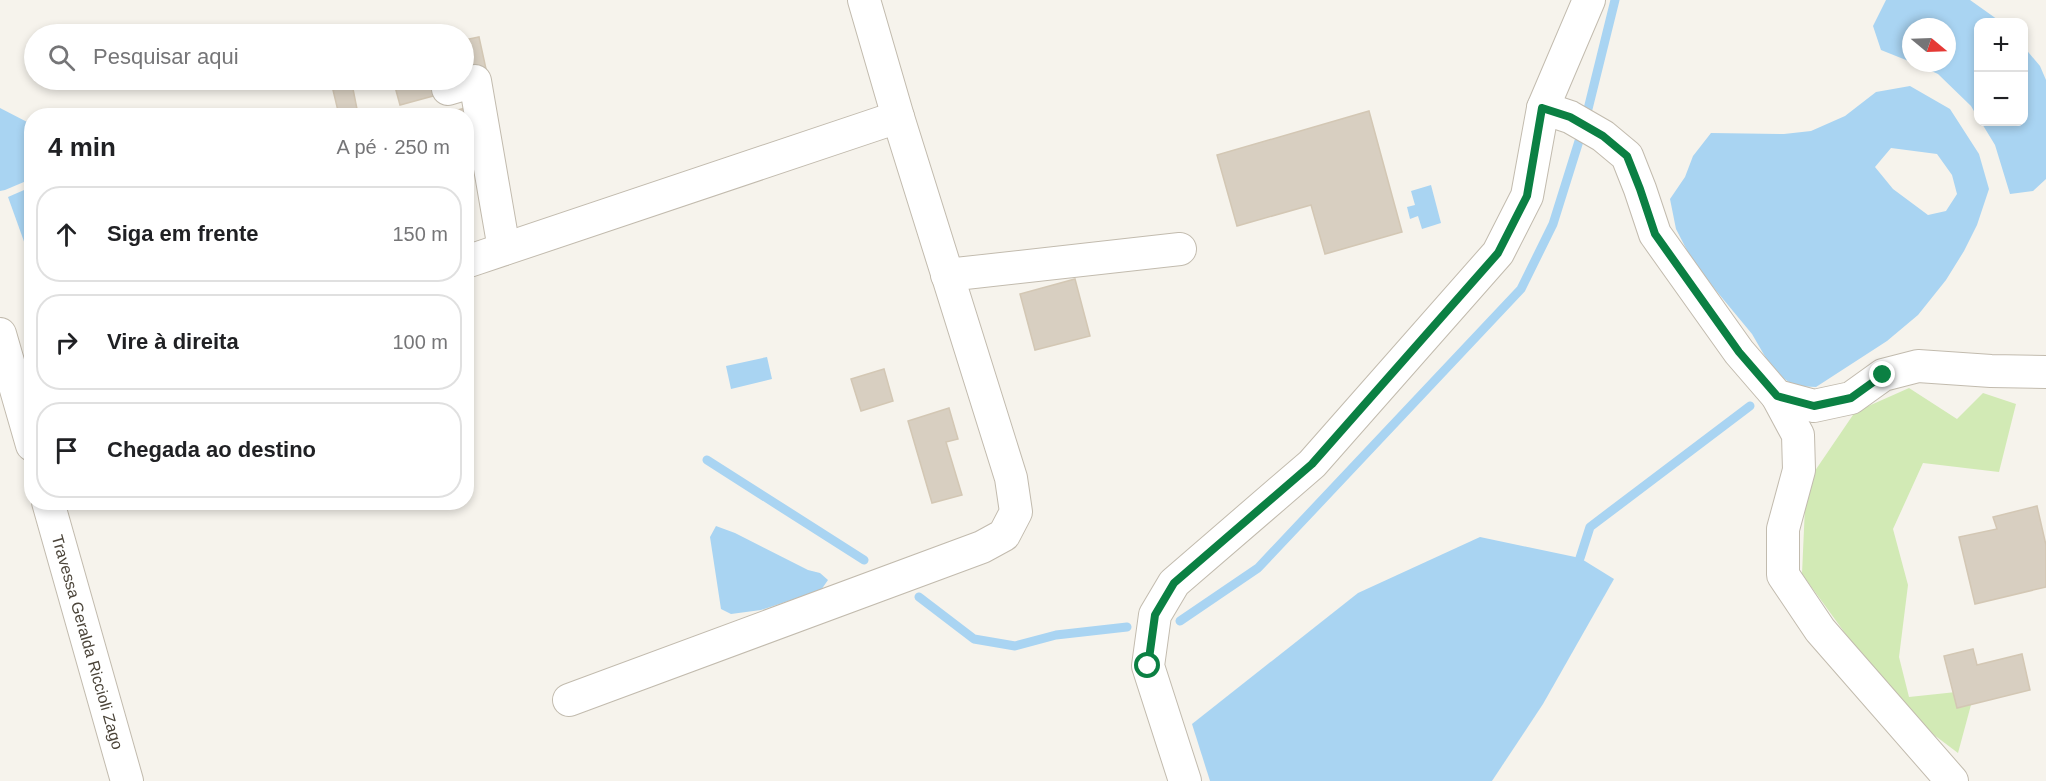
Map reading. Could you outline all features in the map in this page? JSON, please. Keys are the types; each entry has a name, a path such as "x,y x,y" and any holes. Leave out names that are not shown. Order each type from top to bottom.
{"street":[{"path":"569,700 970,552 1004,536 1016,512 1011,478 898,117 864,0"},
{"path":"1185,781 1148,666 1155,615 1174,583 1312,464 1498,253 1527,196 1542,108 1589,0"},
{"path":"474,81 504,249"},
{"path":"1542,108 1570,117 1603,136 1627,156 1655,234 1739,352 1777,396 1798,435 1799,470 1783,529 1783,575 1820,630 1952,781"},
{"path":"474,259 898,117"},
{"path":"947,275 1180,249"},
{"path":"0,334 24,401"},
{"path":"1777,396 1814,406 1824,404 1851,398 1883,375 1918,366 2046,372"},
{"name":"Travessa Geralda Riccioli Zago","path":"50,510 127,781"}],"green space":[{"path":"1909,388 1957,419 1983,393 2016,404 1999,472 1923,463 1893,529 1908,585 1899,657 1909,697 1975,690 1958,753 1901,710 1802,574 1806,484 1855,412"}],"water":[{"path":"1886,0 1970,0 1995,18 1974,18 1974,111 1934,72 1956,72 1956,18 1902,18 1902,58 1881,50 1873,26"},
{"path":"2028,52 2040,66 2046,80 2046,179 2033,191 2010,194 1995,145 1983,126 2028,126"},
{"path":"1910,86 1950,109 1979,154 1989,189 1977,225 1964,251 1946,280 1918,315 1887,341 1816,387 1795,386 1774,372 1752,334 1694,264 1676,229 1670,199 1685,177 1693,156 1711,133 1784,134 1811,131 1845,116 1876,92","holes":["1891,148 1937,154 1952,175 1957,194 1946,211 1928,215 1893,189 1875,167"]},
{"path":"0,108 24,120 24,182 0,191"},
{"path":"1431,185 1441,223 1422,229 1418,216 1410,219 1407,207 1415,205 1411,191"},
{"path":"24,190 24,242 8,197"},
{"path":"767,357 772,379 731,389 726,366"},
{"path":"716,526 735,533 808,570 820,573 828,580 821,590 761,610 731,614 721,609 710,537"},
{"path":"1480,537 1580,558 1614,579 1543,704 1492,781 1210,781 1192,724 1358,593"}],"building":[{"path":"479,37 486,69 474,72 474,38"},
{"path":"333,90 353,90 357,108 337,108"},
{"path":"396,90 436,90 437,95 400,105"},
{"path":"1369,111 1402,232 1325,254 1311,205 1237,226 1217,155"},
{"path":"474,145 478,161 474,162"},
{"path":"1075,279 1090,336 1035,350 1020,294"},
{"path":"884,369 893,401 861,411 851,379"},
{"path":"949,408 958,439 946,442 962,495 932,503 908,421"},
{"path":"2037,506 2046,545 2046,587 1975,604 1959,537 1997,529 1993,517"},
{"path":"1973,649 1977,665 2022,654 2030,690 1957,708 1944,656"}],"waterway":[{"path":"1588,109 1615,0"},
{"path":"1180,621 1258,568 1521,289 1553,224 1579,141"},
{"path":"1580,558 1590,527 1750,406"},
{"path":"707,460 864,560"},
{"path":"919,597 974,639 1015,646 1056,635 1127,627"}],"route":[{"path":"1148,666 1155,615 1174,583 1312,464 1498,253 1527,196 1542,108 1570,117 1603,136 1627,156 1655,234 1739,352 1777,396 1814,406 1851,398 1883,375"}]}
